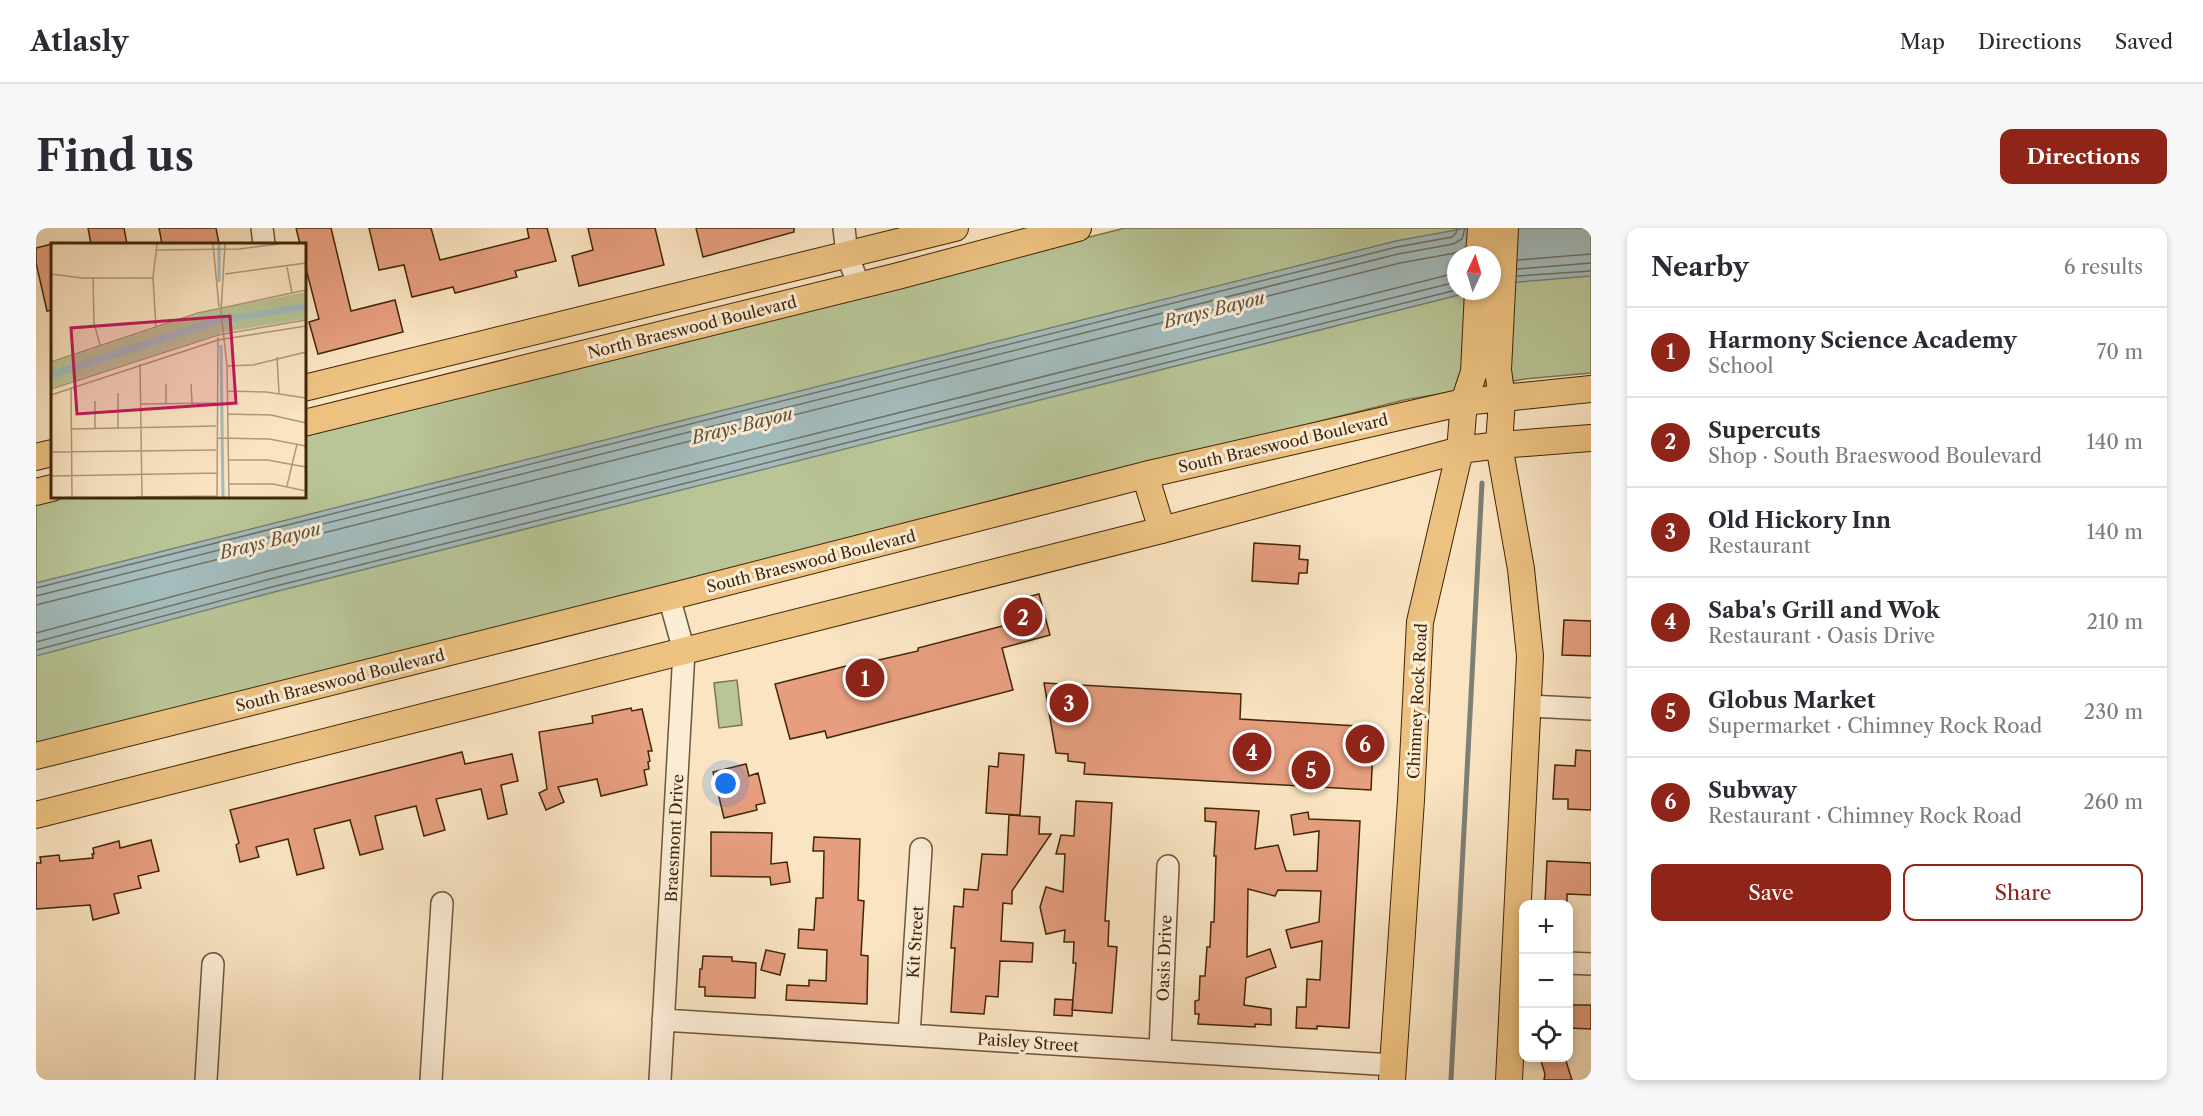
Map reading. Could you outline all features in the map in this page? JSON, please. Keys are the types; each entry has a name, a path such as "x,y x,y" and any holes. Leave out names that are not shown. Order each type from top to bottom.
{"main road":[{"name":"North Braeswood Boulevard","path":"306,388 955,228"},
{"name":"North Braeswood Boulevard","path":"306,420 492,377 1078,228"},
{"path":"1480,246 1481,228"},
{"name":"Chimney Rock Road","path":"1393,1072 1420,622 1460,450 1464,402 1486,371 1505,228"},
{"path":"665,299 674,331"},
{"name":"Chimney Rock Road","path":"1479,300 1486,371 1502,399 1499,445"},
{"path":"484,343 492,377"},
{"name":"South Braeswood Boulevard","path":"36,756 1145,475 1464,402 1591,389"},
{"path":"36,815 218,767 1161,530 1460,450 1591,438"},
{"path":"1499,445 1521,569 1530,656 1520,954"},
{"path":"36,457 51,453"},
{"path":"1145,475 1161,530"},
{"path":"36,492 51,488"},
{"path":"1509,1080 1519,971"}],"street":[{"path":"262,228 264,243"},
{"path":"844,228 848,255 859,285"},
{"name":"Braesmont Drive","path":"660,1080 684,651 669,597"},
{"path":"1529,706 1591,709"},
{"name":"Kit Street","path":"909,1035 921,849"},
{"name":"Oasis Drive","path":"1160,1050 1168,866"},
{"path":"431,1080 442,903"},
{"path":"1573,963 1591,964"},
{"path":"207,1080 213,964"},
{"name":"Paisley Street","path":"663,1020 1160,1050 1393,1072"}],"green space":[{"path":"1125,228 1591,228 1591,373 1525,379 1404,400 36,745 36,503 55,498 306,498 306,435"},
{"path":"737,680 742,725 719,728 714,683"}],"water":[{"name":"Brays Bayou","path":"1467,228 1591,228 1591,276 1507,283 1501,272 1501,246 1447,246 1447,298 274,592 36,656 36,583 1396,241"}],"building":[{"path":"88,228 124,228 127,243 91,243"},
{"path":"159,228 216,228 219,243 162,243"},
{"path":"296,228 331,228 351,311 395,300 403,332 318,354 309,322 319,319 306,269 306,243 300,243"},
{"path":"369,228 431,228 440,260 529,238 527,228 547,228 556,261 515,271 517,277 455,293 453,287 412,297 404,265 379,270"},
{"path":"588,228 655,228 664,265 579,286 572,256 593,250"},
{"path":"696,228 794,228 794,232 703,257"},
{"path":"51,244 51,310 47,311 36,263 36,248"},
{"path":"1254,543 1300,546 1299,559 1308,560 1307,573 1299,573 1298,584 1252,581"},
{"path":"1039,594 1050,635 1002,648 1013,690 827,738 825,731 790,739 775,684 870,660 870,662 918,651 918,648 1014,623 1011,609 1016,600"},
{"path":"1564,620 1591,621 1591,656 1562,655"},
{"path":"1044,683 1241,694 1240,719 1374,727 1371,790 1084,774 1085,763 1068,761 1068,754 1056,753"},
{"path":"631,708 632,711 642,709 652,751 648,751 649,769 644,770 647,785 601,796 597,779 558,787 564,802 546,810 539,793 547,789 539,732 593,723 592,716"},
{"path":"1576,750 1591,751 1591,810 1568,809 1568,799 1553,799 1555,765 1575,766"},
{"path":"462,752 465,764 512,754 518,781 501,785 507,814 488,819 481,789 436,799 445,830 424,836 416,806 375,816 383,849 360,855 350,820 314,829 324,868 297,875 288,839 256,847 259,857 240,862 236,845 239,843 230,810"},
{"path":"999,753 1024,755 1020,815 986,813 989,766 998,767"},
{"path":"746,764 749,776 758,773 765,803 756,805 757,810 724,818 713,772"},
{"path":"1076,801 1112,803 1105,921 1109,921 1108,946 1117,947 1112,1013 1072,1010 1076,963 1073,963 1074,942 1064,942 1065,930 1046,934 1040,907 1046,887 1063,892 1065,854 1056,854 1061,835 1074,836"},
{"path":"1205,808 1259,811 1255,849 1278,845 1286,871 1317,871 1319,831 1294,835 1291,815 1308,812 1309,819 1360,821 1349,1028 1317,1026 1317,1029 1296,1028 1297,1007 1306,1007 1307,979 1320,980 1322,941 1291,948 1286,930 1319,922 1321,891 1278,890 1275,896 1248,889 1247,957 1270,949 1276,967 1246,978 1244,1005 1271,1009 1271,1025 1255,1024 1255,1027 1198,1024 1199,1014 1195,1014 1195,1001 1199,1000 1200,976 1205,976 1211,922 1214,922 1216,822 1205,821"},
{"path":"1009,815 1040,817 1039,834 1051,834 1012,891 1012,904 1003,903 1001,941 1033,943 1032,962 1000,961 998,997 986,996 984,1014 951,1012 955,948 951,948 954,906 963,907 964,889 978,890 982,854 1007,855"},
{"path":"711,832 772,833 771,864 787,862 790,882 771,885 770,877 711,876"},
{"path":"814,837 860,839 858,900 864,901 861,955 868,956 867,1004 786,1000 787,985 809,986 809,980 826,981 827,950 798,948 799,929 814,930 816,898 823,898 824,851 813,851"},
{"path":"151,840 159,871 138,876 141,888 114,894 119,913 93,920 90,905 36,909 36,863 41,863 40,857 59,855 60,861 93,858 93,848 119,841 120,848"},
{"path":"1547,861 1591,863 1591,895 1567,894 1567,900 1545,900"},
{"path":"766,950 785,954 780,975 761,970"},
{"path":"703,956 732,957 732,961 756,963 755,998 705,996 705,987 699,987"},
{"path":"1055,999 1073,1000 1072,1016 1054,1015"},
{"path":"1573,1005 1591,1005 1591,1029 1573,1028"},
{"path":"1541,1062 1566,1062 1572,1080 1544,1080 1545,1074"}],"waterway":[{"path":"1451,1080 1482,483"}],"place":[{"name":"Supercuts","path":"1023,617"},
{"name":"Harmony Science Academy","path":"865,678"},
{"name":"Old Hickory Inn","path":"1069,703"},
{"name":"Subway","path":"1365,744"},
{"name":"Saba's Grill and Wok","path":"1252,752"},
{"name":"Globus Market","path":"1311,770"}]}
